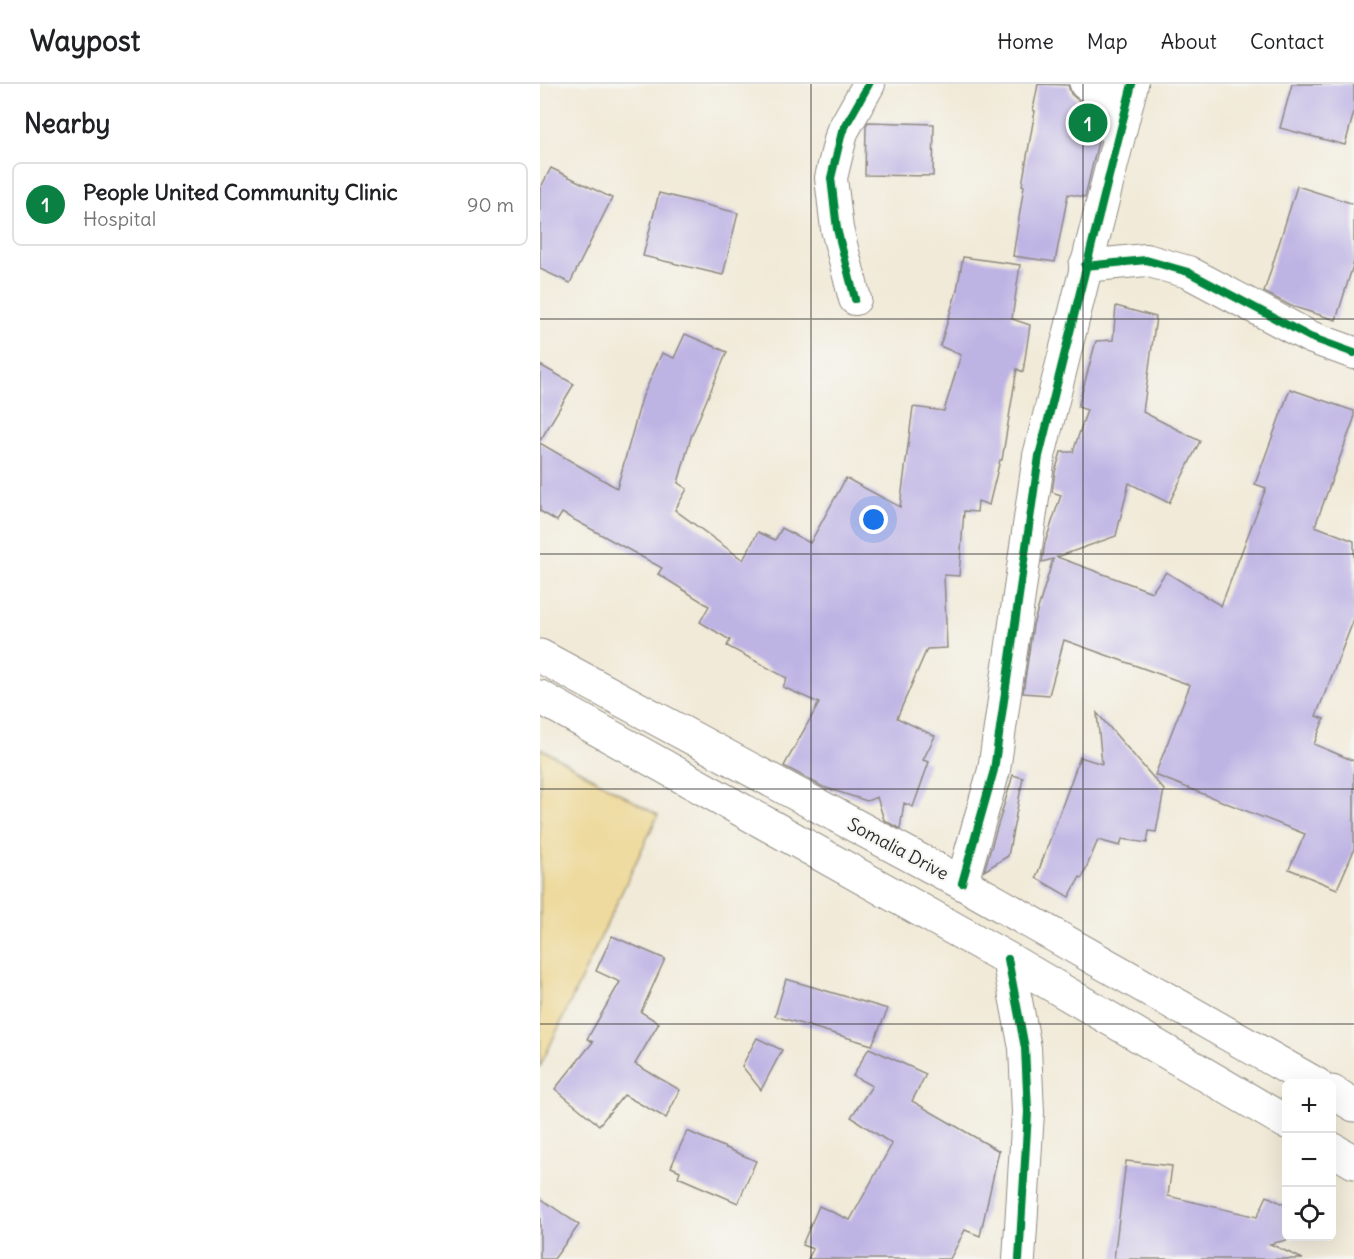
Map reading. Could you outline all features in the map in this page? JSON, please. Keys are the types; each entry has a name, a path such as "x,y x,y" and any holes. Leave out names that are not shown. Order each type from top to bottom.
{"main road":[{"name":"Somalia Drive","path":"540,656 962,883 1309,1079"},
{"path":"540,697 1008,959 1282,1119"},
{"path":"1336,1094 1354,1105"},
{"path":"1336,1151 1354,1162"}],"street":[{"path":"855,298 837,229 831,178 842,132 869,84"},
{"path":"962,883 994,770 1040,456 1085,266 1130,93 1086,84"},
{"path":"1085,266 1146,260 1188,272 1310,337 1354,353"},
{"path":"1008,959 1026,1059 1028,1112 1019,1259"}],"sand":[{"path":"540,748 658,815 540,1067"}],"building":[{"path":"1038,84 1068,85 1071,94 1078,100 1105,112 1085,197 1068,194 1055,262 1013,256"},
{"path":"1292,84 1354,84 1354,112 1345,145 1280,128"},
{"path":"868,122 934,124 933,176 865,175"},
{"path":"551,168 612,198 570,283 540,269 540,189"},
{"path":"1297,186 1354,204 1354,262 1336,320 1291,306 1264,292"},
{"path":"659,193 738,213 723,275 643,256"},
{"path":"963,257 1020,265 1012,319 1030,325 1023,372 1017,369 1002,460 1000,460 989,505 978,501 977,512 964,511 959,576 944,575 947,648 927,649 897,718 935,736 923,760 929,762 913,807 904,803 900,829 884,820 877,797 867,801 823,787 784,766 819,703 783,687 787,678 727,646 730,640 700,622 709,606 658,574 662,568 562,513 557,521 540,511 540,443 617,488 642,398 662,353 674,358 685,334 727,352 691,437 678,483 687,489 675,510 743,560 758,532 775,540 782,528 810,543 846,478 900,507 913,407 944,411 961,355 940,346 957,290"},
{"path":"1116,306 1156,317 1143,412 1200,441 1169,503 1129,483 1116,536 1057,557 1152,592 1166,572 1221,606 1266,488 1255,484 1290,389 1354,411 1354,419 1315,526 1354,541 1354,619 1316,716 1324,719 1314,744 1354,761 1354,850 1337,889 1289,869 1305,834 1155,775 1190,685 1064,640 1049,695 1023,693 1033,625 1053,559 1042,562 1045,543 1061,495 1052,492 1055,472 1061,452 1073,452 1087,410 1078,407 1096,341 1113,340"},
{"path":"540,365 574,384 540,441"},
{"path":"1097,713 1164,790 1156,832 1149,831 1147,843 1122,839 1120,846 1098,840 1082,878 1080,877 1069,897 1036,878 1080,757 1102,764"},
{"path":"1013,775 1023,778 1008,856 984,871"},
{"path":"612,936 665,959 641,1012 659,1023 635,1064 680,1090 666,1118 624,1095 599,1125 555,1089 593,1042 587,1039 620,982 596,971"},
{"path":"786,979 888,1009 872,1045 775,1016"},
{"path":"757,1038 782,1050 761,1090 742,1066"},
{"path":"869,1048 926,1074 912,1101 999,1151 980,1236 965,1230 950,1259 808,1259 813,1249 802,1245 819,1206 850,1220 892,1144 851,1117 872,1086 853,1076"},
{"path":"687,1131 756,1161 738,1203 678,1177 680,1171 671,1167"},
{"path":"1126,1161 1172,1166 1168,1196 1257,1217 1267,1196 1282,1204 1283,1241 1270,1244 1303,1259 1114,1259"},
{"path":"540,1198 579,1225 554,1259 540,1259"}],"cycle path":[{"path":"855,299 837,229 831,178 842,132 869,84"},
{"path":"962,883 994,770 1039,456 1132,84"},
{"path":"1085,266 1146,260 1188,272 1310,337 1354,353"},
{"path":"1008,959 1025,1048 1028,1112 1019,1259"}],"place":[{"name":"People United Community Clinic","path":"1088,123"}]}
